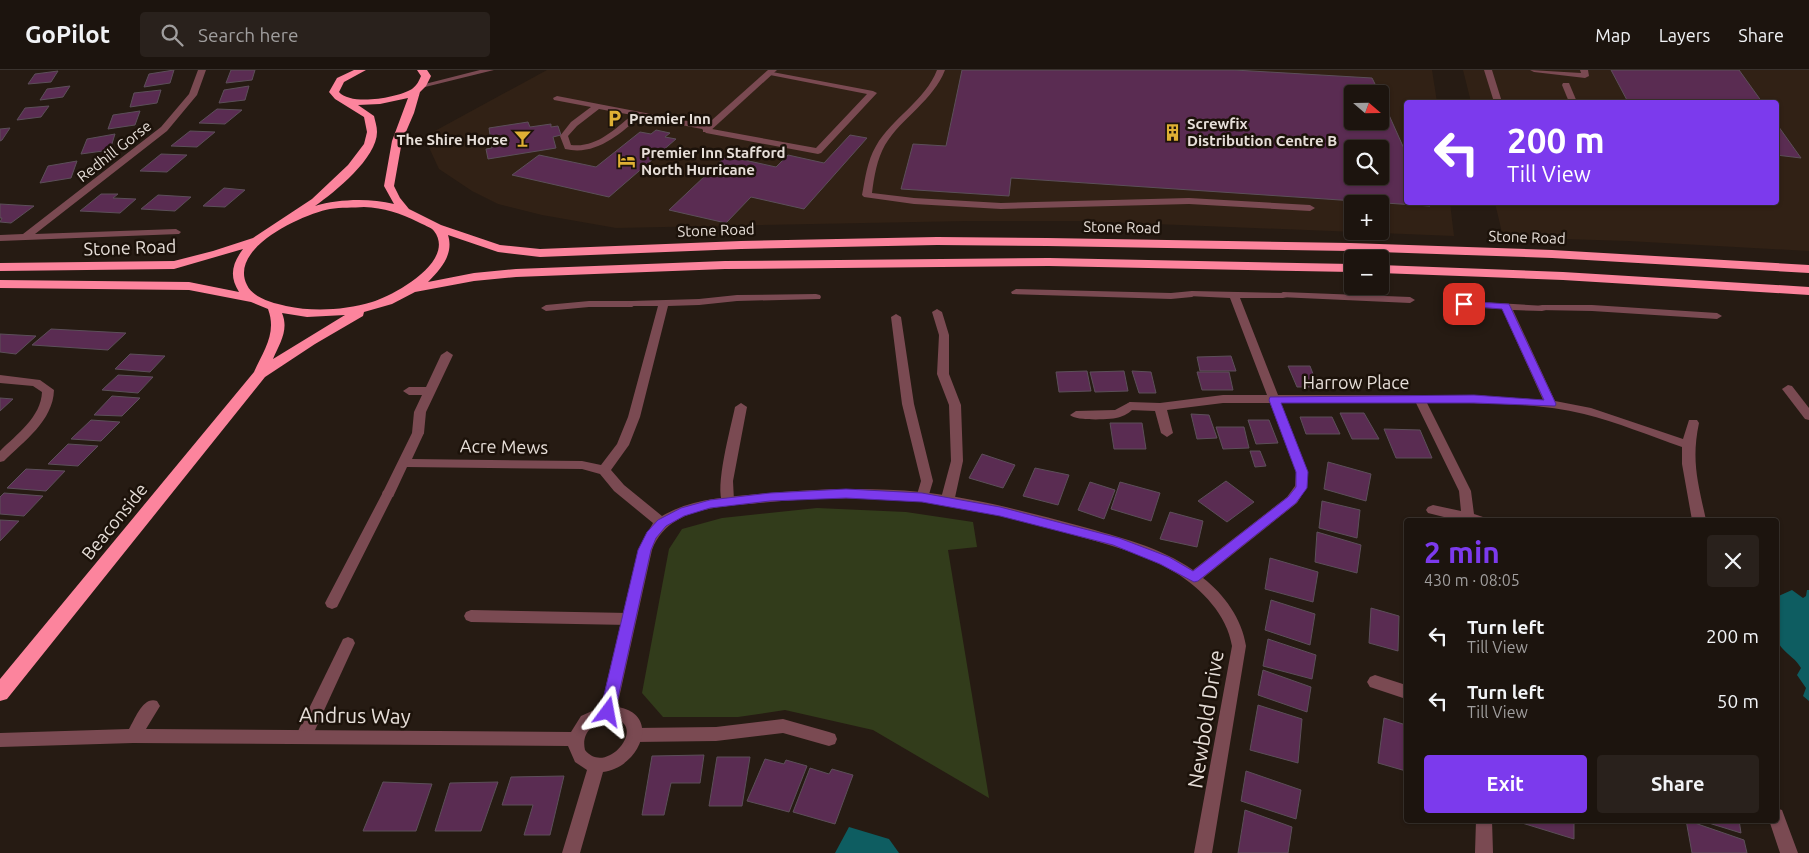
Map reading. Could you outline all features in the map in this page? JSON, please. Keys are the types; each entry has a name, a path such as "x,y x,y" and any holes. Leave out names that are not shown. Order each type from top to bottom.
{"highway":[{"path":"251,298 242,288 238,278 238,269 242,256 258,239 295,216 356,164 370,141 372,135 369,116 338,97 334,92 336,85 334,70"},
{"path":"336,85 347,76 362,70"},
{"path":"405,211 395,199 389,186 397,141 418,88 426,76 422,70"},
{"path":"347,101 362,103 381,102 418,88"},
{"name":"Stone Road","path":"295,216 320,208 346,204 383,205 405,211 437,227 498,248 540,253 771,244 937,241 1047,242 1350,247 1523,253 1809,269"},
{"path":"414,288 441,257 444,237 437,227"},
{"name":"Stone Road","path":"0,267 174,265 217,254 258,239"},
{"path":"380,304 414,288 474,277 516,273 725,266 1048,262 1344,268"},
{"path":"1389,269 1563,276 1809,292"},
{"name":"Stone Road","path":"0,284 189,286 251,298 273,306 313,314 344,312 380,304"},
{"name":"Beaconside","path":"260,374 336,325 380,304"},
{"name":"Beaconside","path":"0,693 260,374 278,333 279,321 273,306"}],"street":[{"name":"Redhill Gorse","path":"24,238 164,129 193,95 202,70"},
{"path":"418,88 490,70"},
{"path":"941,70 935,83 881,146 870,176 867,196 1001,206 1189,201 1310,208"},
{"path":"1488,70 1497,100"},
{"path":"1534,70 1586,76 1584,70"},
{"path":"557,98 639,114 707,129 818,151 873,94 772,72 707,129"},
{"path":"1566,85 1572,100"},
{"path":"598,106 568,129 564,136 568,147 584,149 595,146 639,114"},
{"name":"Stone Road","path":"0,238 176,232"},
{"path":"1016,292 1171,296 1192,294 1283,295 1410,300"},
{"path":"1194,577 1292,500 1301,488 1302,472 1234,295"},
{"path":"546,308 589,304 816,297"},
{"path":"608,712 645,550 651,535 662,523 619,488 604,470 623,445 634,417 664,303"},
{"path":"1464,304 1542,308 1592,308 1717,316"},
{"path":"1506,306 1551,404"},
{"path":"938,312 944,335 943,374 955,405 957,461 947,502"},
{"path":"896,317 908,404 927,481 922,498"},
{"path":"332,603 418,432 420,412 447,355"},
{"path":"0,378 36,383 48,390 50,400 43,413 0,458"},
{"path":"1788,390 1809,416"},
{"path":"409,391 429,391"},
{"name":"Harrow Place","path":"1076,415 1117,414 1130,406 1160,407 1223,399 1474,399 1551,404 1587,412 1688,445"},
{"path":"1420,400 1462,485 1473,518"},
{"path":"728,501 727,481 741,407"},
{"path":"1160,407 1167,432"},
{"path":"1694,423 1688,445 1688,464 1699,518"},
{"name":"Acre Mews","path":"403,462 582,464 604,470"},
{"name":"Newbold Drive","path":"662,523 681,512 728,501 846,494 922,498 1053,524 1115,541 1165,561 1194,577 1217,599 1230,622 1239,644 1203,853"},
{"path":"1433,510 1469,518"},
{"path":"471,616 629,619"},
{"path":"304,736 348,643"},
{"path":"1375,682 1404,691"},
{"path":"133,736 152,706"},
{"path":"608,712 617,712 625,715 635,727 636,735 627,753 608,764 597,765 580,757 576,750 576,739 586,722 596,715 608,712"},
{"path":"636,735 716,734 783,726 829,740"},
{"name":"Andrus Way","path":"0,740 133,736 576,739"},
{"path":"571,853 584,802 597,765"},
{"path":"1484,823 1484,853"},
{"path":"1778,823 1789,853"}],"shaded area":[{"path":"547,70 1432,70 1437,100 1404,100 1404,205 1450,205 1454,236 1389,233 1389,195 1344,195 1344,232 1081,221 968,221 616,228 542,215 498,204 472,191 439,169 426,141 433,132"},
{"path":"1463,70 1809,70 1809,251 1628,241 1503,237 1495,205 1779,205 1779,100 1470,100"}],"green space":[{"path":"817,508 906,512 973,522 977,547 948,550 989,798 873,730 785,710 738,717 663,717 642,693 669,549 682,529 722,518"}],"water":[{"path":"1792,590 1803,598 1806,596 1807,590 1809,590 1809,701 1803,696 1806,688 1797,675 1801,668 1779,644 1779,596"},
{"path":"849,827 889,839 899,853 835,853"}],"building":[{"path":"174,70 170,83 144,87 149,74"},
{"path":"231,70 255,70 252,80 226,83"},
{"name":"Screwfix Distribution Centre B","path":"962,70 1234,70 1372,78 1376,85 1344,85 1344,130 1389,130 1389,115 1404,149 1404,204 1389,203 1389,195 1344,195 1344,200 1011,178 1009,196 901,189 913,144 946,146"},
{"path":"1611,70 1739,70 1761,100 1627,100"},
{"path":"58,71 51,82 28,84 35,74"},
{"path":"70,86 63,97 40,100 47,89"},
{"path":"249,86 245,100 219,103 224,90"},
{"path":"161,90 157,103 130,107 134,93"},
{"path":"49,106 41,117 17,120 25,108"},
{"path":"217,109 242,110 225,124 199,123"},
{"path":"140,111 135,125 108,129 113,115"},
{"name":"The Shire Horse","path":"528,122 530,127 551,124 551,127 558,126 561,135 553,137 556,148 488,159 486,149 492,148 489,128"},
{"path":"1779,127 1801,158 1779,155"},
{"path":"10,128 2,140 0,141 0,129"},
{"name":"Premier Inn Stafford North Hurricane","path":"656,130 670,133 665,137 676,139 609,197 512,175 539,155 596,167 640,132 651,134"},
{"path":"190,131 215,132 197,147 171,146"},
{"path":"115,134 110,150 81,154 87,139"},
{"path":"850,135 867,138 804,209 751,197 726,223 669,210 726,156 776,167 788,155 824,163"},
{"path":"161,154 187,155 167,172 140,171"},
{"path":"77,161 71,178 40,183 48,166"},
{"path":"224,188 245,190 225,207 203,206"},
{"path":"101,194 118,194 113,198 136,199 120,213 80,211"},
{"path":"158,195 191,197 175,211 141,209"},
{"path":"0,204 34,206 11,223 0,222 2,218 0,218"},
{"path":"51,329 126,333 108,350 32,345"},
{"path":"0,334 36,336 16,354 0,352"},
{"path":"130,354 165,356 150,372 115,369"},
{"path":"1231,356 1236,371 1200,371 1197,357"},
{"path":"1288,366 1310,366 1318,387 1297,387"},
{"path":"1087,371 1091,391 1059,392 1056,372"},
{"path":"1124,371 1128,391 1095,392 1090,372"},
{"path":"1132,371 1151,372 1156,393 1139,393"},
{"path":"1197,372 1229,372 1233,390 1202,390"},
{"path":"118,375 153,377 138,393 102,390"},
{"path":"112,396 140,398 122,416 94,415"},
{"path":"0,398 13,399 0,411"},
{"path":"1340,413 1364,413 1379,439 1352,439"},
{"path":"1191,414 1209,415 1217,438 1197,439"},
{"path":"1300,417 1332,417 1340,434 1306,434"},
{"path":"91,420 120,422 101,441 71,439"},
{"path":"1248,420 1269,420 1278,443 1256,444"},
{"path":"1110,423 1142,423 1146,449 1114,449"},
{"path":"1216,427 1244,427 1249,448 1223,449"},
{"path":"1384,429 1420,430 1432,458 1396,458"},
{"path":"68,444 98,446 78,466 48,464"},
{"path":"1250,451 1260,451 1266,466 1255,467"},
{"path":"982,454 1015,465 1003,488 969,478"},
{"path":"1328,462 1371,474 1366,501 1324,489"},
{"path":"1035,468 1069,475 1058,505 1023,496"},
{"path":"26,469 65,471 46,491 7,488"},
{"path":"1226,481 1254,502 1227,522 1198,501"},
{"path":"1090,482 1115,490 1104,519 1078,510"},
{"path":"1120,482 1160,493 1151,521 1111,509"},
{"path":"4,493 43,496 24,516 0,514 0,497"},
{"path":"1322,501 1360,510 1357,538 1319,528"},
{"path":"1170,512 1203,521 1197,547 1160,539"},
{"path":"0,520 19,521 0,541"},
{"path":"1317,532 1361,545 1357,573 1315,562"},
{"path":"1270,558 1318,572 1313,602 1265,589"},
{"path":"1271,600 1315,614 1310,645 1265,630"},
{"path":"1371,608 1399,616 1398,651 1369,643"},
{"path":"1268,639 1316,655 1312,679 1263,666"},
{"path":"1263,670 1311,687 1307,712 1258,695"},
{"path":"1258,705 1302,719 1298,763 1250,750"},
{"path":"1384,718 1404,724 1404,770 1378,763"},
{"path":"704,755 700,783 671,783 664,815 642,815 652,756"},
{"path":"717,757 750,757 742,806 709,806"},
{"path":"765,759 784,764 786,760 807,766 789,812 747,801"},
{"path":"810,768 829,774 832,769 853,775 835,824 793,812"},
{"path":"1246,771 1301,790 1296,819 1241,801"},
{"path":"564,776 550,835 524,835 533,805 502,805 511,777"},
{"path":"383,782 432,784 416,831 363,831"},
{"path":"498,782 481,831 435,831 450,783"},
{"path":"1245,810 1292,827 1288,853 1238,853"},
{"path":"1522,823 1574,823 1574,839"},
{"path":"1687,823 1695,823 1744,840 1747,853 1692,853"},
{"path":"1709,823 1739,823 1741,833"}],"place":[{"name":"Premier Inn","path":"615,118"},
{"name":"Screwfix Distribution Centre B","path":"1173,132"},
{"name":"The Shire Horse","path":"522,139"},
{"name":"Premier Inn Stafford North Hurricane","path":"627,161"}],"route":[{"path":"608,712 645,550 651,535 662,523 681,512 710,504 770,497 882,494 922,498 1000,512 1062,526 1115,541 1165,561 1194,577 1292,500 1301,488 1302,472 1274,400 1474,399 1551,404 1506,306 1464,304"}]}
